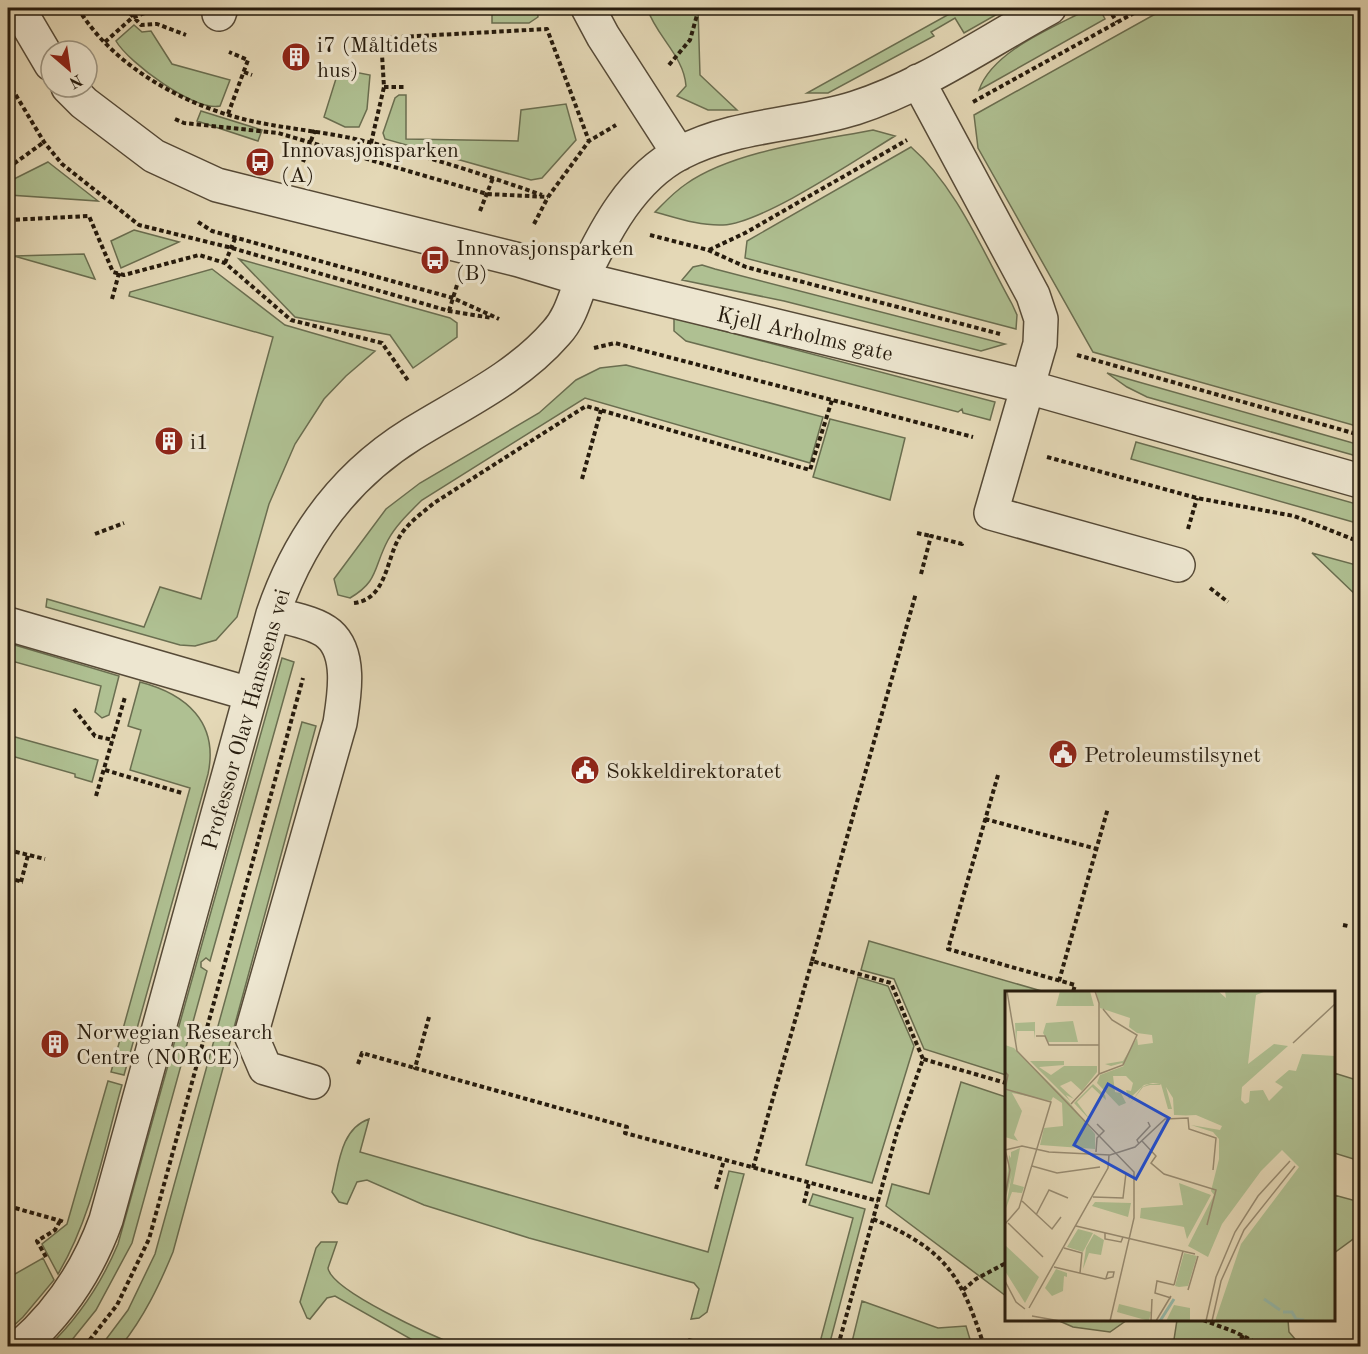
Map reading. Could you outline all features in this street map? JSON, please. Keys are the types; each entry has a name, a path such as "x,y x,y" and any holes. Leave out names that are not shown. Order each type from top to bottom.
{"street":[{"path":"18,8 39,44"},
{"path":"588,8 603,36 679,154"},
{"name":"Professor Olav Hanssens vei","path":"21,1347 67,1298 88,1265 106,1220 273,614 285,580 307,536 344,488 381,455 493,386 525,363 557,333 576,302 582,279 610,223 635,189 679,154 720,135 857,107 918,81 1049,8"},
{"path":"918,81 1036,303 1041,320 1040,344 991,513 1178,565"},
{"name":"Kjell Arholms gate","path":"80,99 154,156 217,185 519,260 582,279 1028,387 1360,481"},
{"path":"273,614 321,611 344,670 345,696 340,723 250,1035 265,1068 313,1082"},
{"path":"8,624 250,694"}],"path":[{"path":"78,8 87,22 121,59 159,83 228,114 260,123 315,130 371,142 493,178 548,197"},
{"path":"125,8 141,25 158,24 188,36"},
{"path":"105,42 132,18 157,8"},
{"path":"669,65 690,40 699,8"},
{"path":"1108,8 1117,22"},
{"path":"976,100 1143,8"},
{"path":"381,38 547,29 589,141"},
{"path":"371,142 384,87 380,32"},
{"path":"218,48 248,60 228,114"},
{"path":"244,72 252,75"},
{"path":"8,82 45,142 62,164 139,225 232,248 449,311 499,319"},
{"path":"384,87 406,87"},
{"path":"174,119 184,123 278,133 487,194 548,197"},
{"path":"533,226 548,197 589,141 618,124"},
{"path":"303,162 315,130"},
{"path":"8,168 45,142"},
{"path":"708,250 745,233 903,142"},
{"path":"479,213 493,178"},
{"path":"8,219 89,216 113,272 124,275 199,255 225,263 291,320 382,343 409,382"},
{"path":"225,263 238,229"},
{"path":"648,234 708,250 746,267 1001,334"},
{"path":"112,299 119,273"},
{"path":"449,311 458,278"},
{"path":"587,350 615,343 648,353"},
{"path":"1099,361 1360,435"},
{"path":"86,1347 117,1305 149,1239 321,611 366,599 383,581 400,535 434,503 586,406 810,470 832,400"},
{"path":"582,479 602,410"},
{"path":"95,534 124,523"},
{"path":"917,533 931,536"},
{"path":"753,1168 916,593"},
{"path":"96,796 127,690"},
{"path":"74,710 95,736 113,740"},
{"path":"105,770 182,792 179,804"},
{"path":"998,776 948,949 1075,986 1074,991"},
{"path":"1059,981 1108,808"},
{"path":"985,819 1097,849"},
{"path":"8,850 45,859"},
{"path":"8,879 23,882 28,855"},
{"path":"812,962 891,983 923,1059 897,1132 838,1347"},
{"path":"415,1068 429,1017"},
{"path":"358,1064 362,1053 627,1127 625,1133 878,1201"},
{"path":"923,1059 1005,1083"},
{"path":"716,1189 724,1160"},
{"path":"804,1203 809,1183"},
{"path":"8,1206 61,1221 65,1210"},
{"path":"873,1219 905,1232 928,1246 948,1265 963,1290 984,1347"},
{"path":"963,1290 976,1279 1005,1264"},
{"path":"1206,1321 1243,1335 1263,1347"},
{"path":"1238,1347 1243,1335"},
{"path":"688,1340 706,1344"},
{"path":"1350,1347 1360,1341"}],"green space":[{"path":"492,8 537,8 538,17 529,23 492,23"},
{"path":"647,8 698,8 700,75 737,110 708,110 677,96 686,86 684,75"},
{"path":"960,8 1008,8 964,33 955,18 931,32 934,36 828,93 807,93"},
{"path":"1090,8 1099,8 1105,19 979,90 986,76 1011,51"},
{"path":"1166,8 1360,8 1360,427 1093,352 978,148 974,115"},
{"path":"134,25 142,32 151,31 172,64 230,80 220,106 209,106 179,94 134,61 116,41"},
{"path":"339,69 370,75 367,109 359,127 345,127 324,117"},
{"path":"399,95 406,95 406,139 518,141 521,110 566,104 576,140 542,178 531,180 385,139 383,133 395,98"},
{"path":"201,111 262,130 258,141 197,121"},
{"path":"873,130 895,136 785,202 740,222 723,225 706,224 655,212 686,184 727,163 801,143"},
{"path":"911,147 942,181 968,221 1017,315 1016,329 745,258 747,241"},
{"path":"48,162 98,201 9,195 8,182"},
{"path":"134,230 179,242 121,268 111,241"},
{"path":"84,254 95,279 14,256"},
{"path":"239,259 450,318 457,323 457,337 413,368 390,335 295,317"},
{"path":"702,265 1005,344 981,351 784,301 682,280 693,267"},
{"path":"212,269 285,325 375,351 324,399 295,444 269,504 237,617 216,640 195,646 180,645 46,607 47,599 144,627 160,587 201,599 273,337 129,296 130,292"},
{"path":"674,318 995,402 990,420 963,413 962,409 958,412 686,341 674,331"},
{"path":"626,365 823,417 810,463 585,398 422,500 391,535 371,580 366,586 350,598 338,595 334,579 386,509 420,483 539,413 576,380 600,368"},
{"path":"1107,373 1360,445 1360,457 1147,397"},
{"path":"830,419 905,438 890,500 813,477"},
{"path":"1136,442 1360,505 1360,524 1131,459"},
{"path":"1312,553 1360,566 1360,599"},
{"path":"8,643 119,676 109,715 102,718 95,712 101,686 8,660"},
{"path":"282,658 294,662 210,961 206,958 201,962 201,967 207,971 132,1243 96,1310 67,1346 49,1346 89,1298 118,1244"},
{"path":"140,682 172,694 195,713 208,739 210,756 208,774 124,1075 111,1072 190,788 130,770 141,730 128,726"},
{"path":"302,722 316,726 173,1252 150,1301 121,1346 101,1346 128,1310 155,1254"},
{"path":"8,735 98,760 92,782 75,777 75,774 8,755"},
{"path":"869,941 1042,991 1005,991 1005,1075 924,1049 894,979 861,970"},
{"path":"858,977 888,986 914,1046 872,1183 806,1165"},
{"path":"1335,1073 1360,1081 1360,1161 1335,1153"},
{"path":"108,1081 122,1085 88,1206 70,1252 58,1274 42,1244 67,1224"},
{"path":"961,1082 1005,1097 1005,1295 886,1206 892,1184 929,1194"},
{"path":"369,1119 360,1152 708,1252 729,1171 744,1174 707,1312 699,1318 691,1319 699,1289 694,1283 529,1238 424,1205 367,1180 357,1182 347,1204 339,1202 332,1192 342,1149 352,1131"},
{"path":"813,1194 865,1209 829,1346 819,1346 853,1218 809,1205"},
{"path":"1335,1195 1360,1202 1360,1234 1335,1252"},
{"path":"321,1242 337,1242 328,1268 334,1278 346,1289 386,1312 459,1346 423,1346 335,1296 327,1298 310,1319 307,1318 300,1302 316,1248"},
{"path":"43,1258 54,1280 8,1331 8,1278"},
{"path":"862,1301 938,1328 966,1326 972,1346 851,1346"},
{"path":"1059,1321 1126,1321 1110,1332 1073,1327"},
{"path":"1177,1321 1288,1321 1289,1332 1301,1346 1173,1346"}],"place":[{"name":"i7 (Måltidets hus)","path":"296,57"},
{"name":"Innovasjonsparken (A)","path":"260,162"},
{"name":"Innovasjonsparken (B)","path":"435,260"},
{"name":"i1","path":"169,441"},
{"name":"Petroleumstilsynet","path":"1063,754"},
{"name":"Sokkeldirektoratet","path":"585,770"},
{"name":"Norwegian Research Centre (NORCE)","path":"55,1044"}]}
